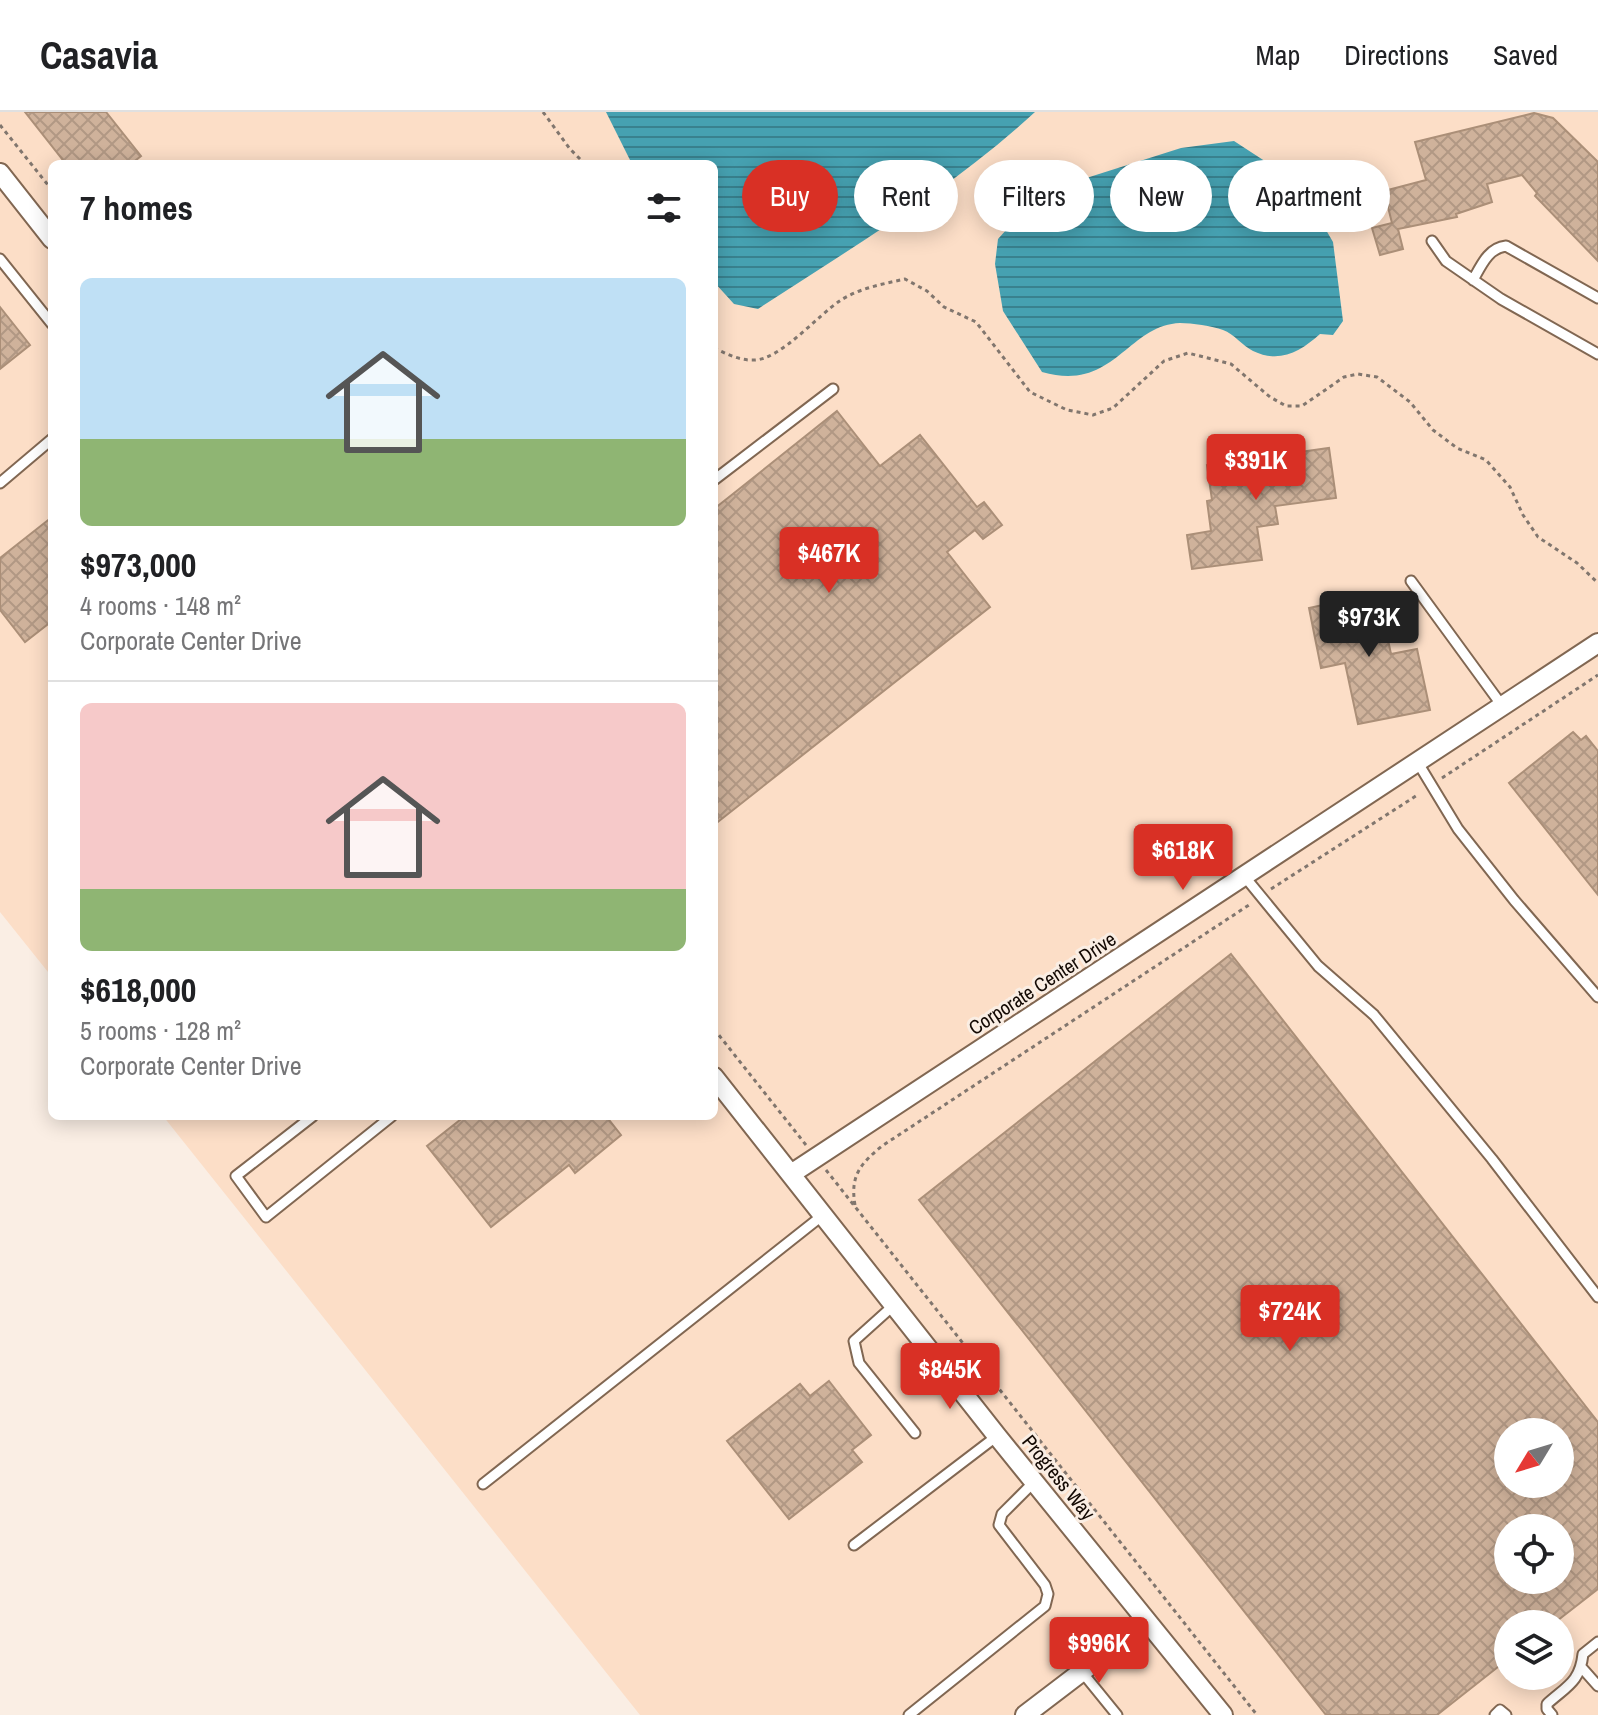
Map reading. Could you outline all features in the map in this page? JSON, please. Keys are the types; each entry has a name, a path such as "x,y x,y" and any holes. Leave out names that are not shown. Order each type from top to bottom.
{"street":[{"path":"0,173 48,234"},
{"name":"Corporate Center Drive","path":"791,1174 1598,643"},
{"name":"Progress Way","path":"718,1082 997,1436 1223,1715"},
{"path":"1025,1715 1147,1622"}],"lane":[{"path":"1432,241 1446,261 1473,280 1598,354"},
{"path":"1473,280 1496,247 1506,246 1598,298"},
{"path":"0,259 48,319"},
{"path":"718,477 833,389"},
{"path":"0,483 48,442"},
{"path":"1411,581 1503,707"},
{"path":"1418,763 1458,829 1514,900 1598,997"},
{"path":"1245,877 1318,966 1374,1015 1492,1159 1598,1297"},
{"path":"308,1120 236,1176 266,1217 387,1120"},
{"path":"483,1484 823,1215"},
{"path":"894,1305 854,1341 859,1363 915,1433"},
{"path":"854,1545 997,1436"},
{"path":"909,1715 1045,1606 1048,1594 1045,1585 999,1525 1002,1514 1034,1482"},
{"path":"1546,1713 1547,1704 1578,1676 1583,1654 1598,1642"},
{"path":"1582,1668 1598,1686"},
{"path":"1082,1672 1117,1715"},
{"path":"1495,1715 1500,1710 1506,1715"}],"path":[{"path":"543,112 581,160"},
{"path":"0,125 48,185"},
{"path":"718,350 736,358 757,361 775,353 842,299 860,290 905,279 927,291 944,307 976,322 1030,392 1067,410 1093,415 1113,408 1164,361 1188,353 1231,364 1270,397 1286,406 1302,406 1344,377 1358,374 1377,377 1410,402 1433,430 1457,448 1486,460 1510,487 1538,537 1577,563 1598,583"},
{"path":"855,1205 853,1185 858,1171 868,1157 882,1146 1598,675"},
{"path":"718,1034 1257,1715"}],"shaded area":[{"path":"0,112 1598,112 1598,1715 640,1715 166,1120 718,1120 718,160 48,160 48,972 0,912"}],"water":[{"path":"606,112 1035,112 958,176 958,160 854,160 854,232 877,232 758,309 734,304 718,286 718,160 630,160"},
{"path":"1234,141 1263,160 1228,160 1228,232 1327,232 1333,242 1343,321 1333,335 1320,334 1298,350 1281,356 1253,351 1223,330 1180,323 1146,334 1103,366 1086,373 1066,376 1042,372 1003,311 995,264 998,239 1004,232 1094,232 1094,176 1110,171 1110,232 1212,232 1212,160 1143,160 1181,148"}],"building":[{"path":"25,112 106,112 141,156 136,160 63,160"},
{"path":"1534,113 1553,118 1598,162 1598,261 1535,196 1537,193 1522,175 1487,184 1492,202 1456,214 1457,217 1398,229 1403,249 1380,255 1373,232 1390,232 1390,189 1426,180 1415,142"},
{"path":"0,307 30,345 0,369"},
{"path":"837,411 880,466 920,435 977,507 984,502 1002,525 983,539 975,530 947,552 990,607 718,822 718,506"},
{"path":"1329,448 1336,498 1275,506 1278,524 1257,527 1262,560 1192,569 1187,535 1211,531 1207,501 1212,500 1207,465"},
{"path":"48,520 48,624 25,642 0,610 0,558"},
{"path":"1378,593 1391,654 1417,649 1430,710 1358,724 1345,663 1321,668 1309,608"},
{"path":"1573,732 1581,740 1586,736 1598,751 1598,895 1509,783"},
{"path":"1231,954 1598,1422 1598,1589 1571,1610 1494,1610 1494,1670 1437,1715 1326,1715 919,1200"},
{"path":"460,1120 609,1120 621,1135 575,1173 569,1165 491,1227 427,1146"},
{"path":"829,1381 871,1435 852,1450 862,1462 789,1519 727,1441 800,1384 810,1396"}]}
